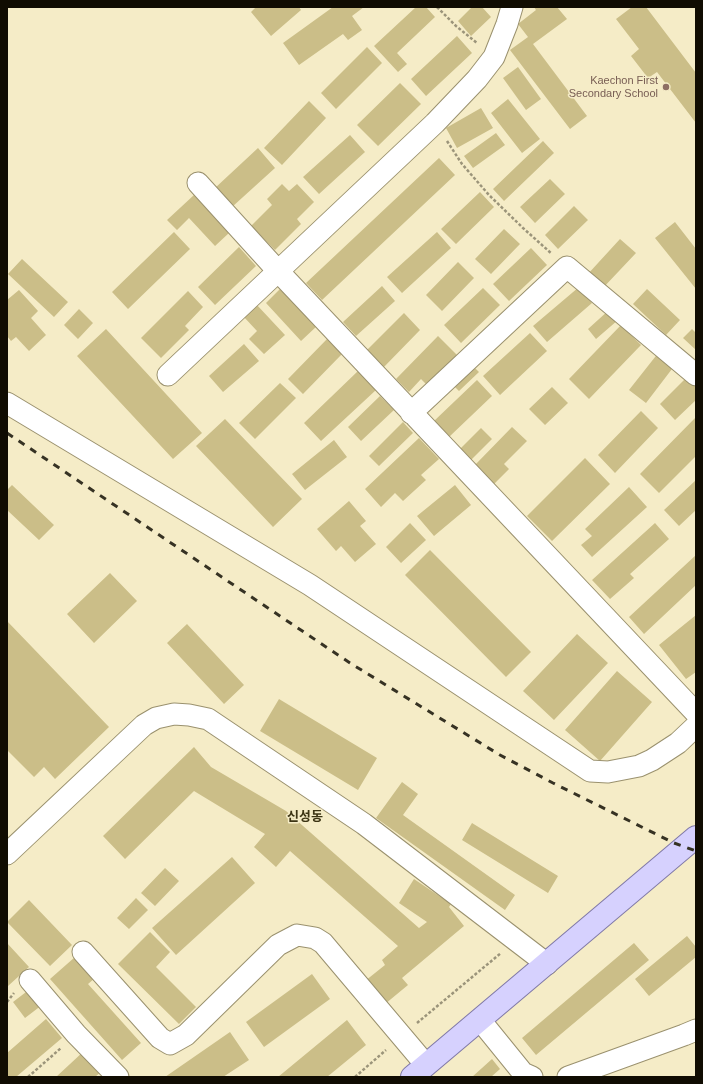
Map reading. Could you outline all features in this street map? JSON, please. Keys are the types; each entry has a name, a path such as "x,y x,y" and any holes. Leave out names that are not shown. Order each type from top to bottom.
{"main road":[{"path":"419,1071 696,837"}],"street":[{"path":"168,375 277,270 435,123 476,79 494,57 512,7"},
{"path":"198,183 411,413 696,714"},
{"path":"411,413 568,267 696,375"},
{"path":"7,403 310,585 590,771 608,772 639,766 652,760 678,743 696,726"},
{"path":"7,854 144,725 156,718 174,714 189,715 208,719 364,824 547,964"},
{"path":"83,952 160,1038 170,1044 186,1036 278,945 297,935 315,938 323,943 402,1036 419,1071"},
{"path":"30,980 76,1034 118,1077"},
{"path":"480,1020 523,1073 532,1077"},
{"path":"568,1077 610,1071 696,1030"}],"path":[{"path":"438,7 456,26 494,57"},
{"path":"435,123 462,164 489,195 523,228 568,267"},
{"path":"355,1077 516,940"},
{"path":"28,1077 76,1034"}],"building":[{"path":"256,7 299,7 301,10 271,36 251,12"},
{"path":"333,7 364,7 352,16 362,30 348,40 343,34 299,65 283,43"},
{"path":"416,7 426,7 435,17 397,53 407,64 398,72 374,46"},
{"path":"472,7 482,7 491,17 471,36 458,21"},
{"path":"534,7 557,7 567,19 533,44 587,116 570,129 510,50 528,37 518,24 536,10"},
{"path":"632,7 646,7 696,73 696,123 657,72 648,78 631,56 639,49 616,19"},
{"path":"457,36 472,53 426,96 411,79"},
{"path":"367,47 382,63 336,109 321,93"},
{"path":"518,67 541,99 526,110 503,78"},
{"path":"400,83 421,104 378,146 357,125"},
{"path":"508,99 540,139 522,153 491,113"},
{"path":"309,101 326,118 282,165 264,148"},
{"path":"481,108 493,128 457,148 446,128"},
{"path":"496,133 505,145 473,168 464,156"},
{"path":"350,135 365,152 319,194 303,177"},
{"path":"543,141 554,153 504,201 493,189"},
{"path":"258,148 275,168 232,207 215,188"},
{"path":"439,158 455,175 322,300 306,283"},
{"path":"550,179 565,194 535,223 520,207"},
{"path":"282,184 289,191 297,184 314,202 297,219 301,224 275,250 251,226 272,205 267,199"},
{"path":"480,192 494,207 456,244 441,229"},
{"path":"194,195 229,233 215,246 189,218 177,230 167,220"},
{"path":"574,206 588,220 558,249 545,235"},
{"path":"675,222 696,249 696,289 655,238"},
{"path":"504,229 520,244 491,274 475,259"},
{"path":"174,232 190,249 128,309 112,292"},
{"path":"437,232 451,248 402,293 387,277"},
{"path":"620,239 636,253 602,289 587,275"},
{"path":"239,247 256,266 215,305 198,287"},
{"path":"531,248 547,265 509,301 493,284"},
{"path":"22,259 68,302 54,317 8,274"},
{"path":"458,262 474,278 442,311 426,295"},
{"path":"382,286 395,301 356,336 343,322"},
{"path":"282,287 317,326 301,341 266,303"},
{"path":"579,287 592,303 547,342 533,326"},
{"path":"483,288 500,305 461,343 444,325"},
{"path":"647,289 680,320 666,335 633,304"},
{"path":"19,290 38,311 31,318 46,335 29,351 16,337 11,341 7,336 7,300"},
{"path":"188,291 203,307 185,326 189,330 161,358 141,338"},
{"path":"256,304 285,335 264,354 249,339 257,331 243,316"},
{"path":"79,309 93,323 78,339 64,325"},
{"path":"609,310 618,320 596,339 588,329"},
{"path":"404,313 420,330 383,368 366,351"},
{"path":"621,325 641,345 589,399 569,379"},
{"path":"106,329 202,433 173,459 77,356"},
{"path":"692,329 696,333 696,350 683,338"},
{"path":"530,333 547,351 500,395 483,376"},
{"path":"438,336 457,355 427,385 421,379 409,392 396,379"},
{"path":"327,339 342,354 303,394 288,379"},
{"path":"244,344 259,361 223,392 209,376"},
{"path":"659,352 675,365 646,403 629,390"},
{"path":"472,365 479,372 459,391 452,384"},
{"path":"358,371 376,390 321,441 304,423"},
{"path":"688,376 696,384 696,400 675,420 660,404"},
{"path":"477,380 492,396 449,437 434,421"},
{"path":"280,383 296,398 255,439 239,423"},
{"path":"552,387 568,403 545,425 529,409"},
{"path":"380,396 394,410 361,441 348,427"},
{"path":"641,411 658,428 615,473 598,455"},
{"path":"696,417 696,456 659,493 640,474"},
{"path":"225,419 302,499 273,527 196,446"},
{"path":"403,422 413,433 379,466 369,456"},
{"path":"512,427 527,441 504,464 509,469 494,484 475,465"},
{"path":"481,428 492,439 471,460 460,449"},
{"path":"419,438 439,459 421,475 426,480 403,501 395,493 381,507 365,489"},
{"path":"334,440 347,457 305,490 292,474"},
{"path":"585,458 610,484 552,541 527,516"},
{"path":"696,480 696,510 679,526 664,510"},
{"path":"12,485 54,525 39,540 7,510 7,490"},
{"path":"455,485 471,505 434,536 417,516"},
{"path":"629,487 647,507 592,557 581,545 592,536 585,529"},
{"path":"349,501 366,521 360,526 376,544 355,562 341,546 336,551 317,529"},
{"path":"410,523 426,540 401,563 386,547"},
{"path":"655,523 669,539 630,574 634,578 610,599 592,580"},
{"path":"430,550 531,652 506,677 405,575"},
{"path":"696,555 696,585 644,634 629,617"},
{"path":"110,573 137,601 94,643 67,614"},
{"path":"696,615 696,672 686,679 659,645"},
{"path":"7,621 109,727 55,779 44,767 34,777 7,750"},
{"path":"187,624 244,685 224,704 167,643"},
{"path":"577,634 608,663 554,720 523,691"},
{"path":"617,671 652,702 600,761 565,730"},
{"path":"279,699 377,758 358,790 260,731"},
{"path":"194,747 211,767 286,811 419,928 427,922 399,903 414,879 451,904 449,907 464,926 402,978 408,985 385,1004 365,981 385,965 382,960 398,946 290,851 276,867 254,847 265,834 194,791 125,859 103,836"},
{"path":"402,782 418,794 403,815 515,895 505,910 376,818"},
{"path":"472,823 558,876 548,893 462,840"},
{"path":"232,857 255,883 176,955 152,928"},
{"path":"165,868 179,881 155,906 141,893"},
{"path":"136,898 148,910 129,929 117,918"},
{"path":"29,900 72,945 50,966 7,922"},
{"path":"150,932 170,952 156,967 196,1007 179,1024 118,964"},
{"path":"687,936 696,947 696,957 649,996 635,979"},
{"path":"7,943 29,967 8,986 7,984"},
{"path":"634,943 649,960 536,1055 522,1038"},
{"path":"75,957 95,978 88,984 141,1043 122,1060 50,979"},
{"path":"312,974 330,999 264,1047 246,1022"},
{"path":"30,989 42,1005 25,1018 13,1002"},
{"path":"46,1019 62,1038 16,1077 7,1077 7,1053"},
{"path":"347,1020 366,1045 327,1077 278,1077"},
{"path":"230,1032 249,1060 223,1077 165,1077"},
{"path":"84,1051 102,1071 95,1077 56,1077"},
{"path":"492,1059 500,1069 491,1077 472,1077"}],"railway":[{"path":"7,433 350,663 500,755 674,843 696,851"}],"place":[{"name":"Kaechon First Secondary School","path":"666,87"}],"district":[{"name":"신성동","path":"305,817"}]}
